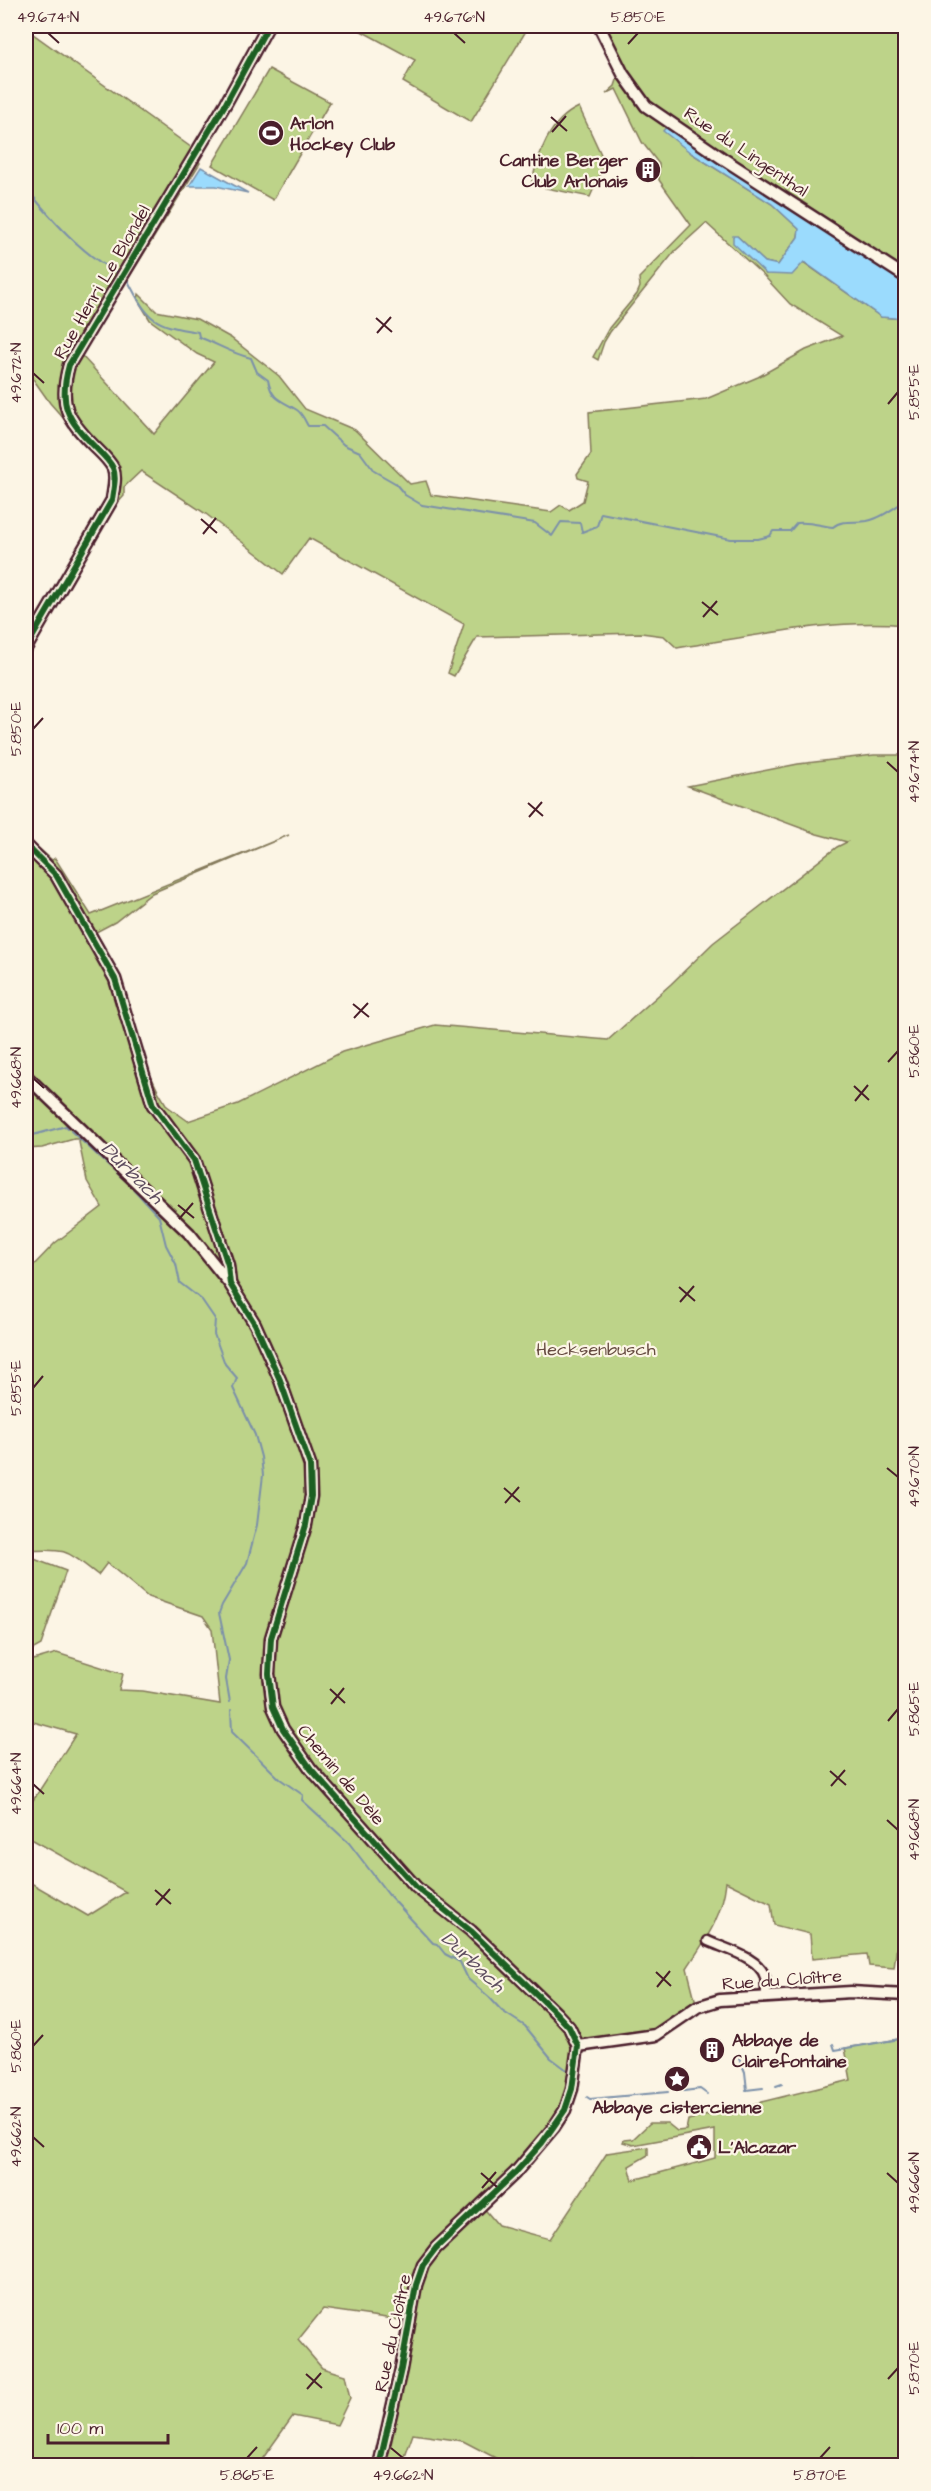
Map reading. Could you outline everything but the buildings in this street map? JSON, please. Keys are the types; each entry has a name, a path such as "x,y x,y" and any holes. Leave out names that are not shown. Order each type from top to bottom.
{"street":[{"name":"Rue Henri Le Blondel","path":"26,648 112,500 115,478 113,467 70,419 65,407 63,396 69,365 226,103 268,26"},
{"name":"Rue du Lingenthal","path":"599,26 623,74 646,105 722,158 906,277"},
{"path":"26,845 56,875 115,979 153,1105 194,1160 228,1265 231,1284"},
{"name":"Chemin de Dèle","path":"26,1076 189,1233 231,1284 255,1324 280,1380 310,1465 311,1496 306,1525 271,1638 269,1674 273,1707 283,1728 311,1769 416,1887 471,1931 522,1980 569,2027 578,2046"},
{"path":"708,1941 751,1961 760,1968 765,1977 766,1997"},
{"name":"Rue du Cloître","path":"379,2466 401,2369 416,2285 423,2265 436,2248 514,2173 554,2127 566,2110 572,2089 578,2046 656,2035 704,2003 851,1992 906,1995"}],"green space":[{"path":"352,26 529,26 471,122 403,82 415,60"},
{"path":"593,26 905,26 906,259 900,267 720,162 691,153 772,204 799,229 798,237 778,265 765,262 737,236 766,274 803,262 881,317 905,319 905,625 820,626 677,648 664,636 641,633 477,637 454,676 448,673 464,624 309,538 283,574 206,514 141,471 124,487 124,496 115,506 26,656 26,637 108,500 111,479 109,470 50,403 26,369 26,29 192,148 200,163 81,355 154,434 214,362 197,354 150,320 138,300 139,294 156,311 197,319 231,338 279,376 305,409 355,430 410,484 426,481 431,495 551,512 561,505 569,510 583,501 588,481 578,478 577,474 591,454 589,412 706,399 758,377 806,350 842,336 790,304 764,276 706,223 675,251 610,332 598,360 593,357 609,328 637,294 640,287 639,278 691,225 659,180 659,164 642,142 616,89 606,94 615,86 618,77"},
{"name":"Arlon Hockey Club","path":"269,69 330,102 273,200 212,165"},
{"path":"579,107 605,163 590,197 531,185 541,151 552,129 560,120"},
{"name":"Hecksenbusch","path":"874,755 905,755 906,1898 903,1899 894,1968 869,1966 867,1954 812,1959 810,1934 774,1925 771,1904 726,1882 717,1917 707,1938 687,1968 697,2007 656,2035 578,2046 565,2110 482,2206 498,2225 550,2239 607,2153 648,2147 648,2155 629,2166 633,2180 715,2158 715,2130 633,2145 623,2142 633,2139 650,2123 667,2123 677,2131 686,2130 688,2120 851,2080 845,2048 905,2038 905,2465 715,2466 693,2461 691,2466 582,2466 572,2463 509,2465 463,2441 413,2434 402,2465 379,2465 407,2321 323,2309 298,2340 322,2368 345,2375 350,2398 337,2425 293,2416 258,2465 26,2465 26,1880 88,1916 126,1892 26,1836 26,1811 76,1734 26,1720 26,1658 33,1660 57,1653 123,1674 119,1690 143,1691 220,1704 212,1629 203,1616 148,1597 107,1563 98,1575 65,1552 26,1551 26,1273 55,1243 102,1207 87,1181 79,1142 81,1139 42,1148 26,1149 26,837 52,860 55,858 91,915 289,835 152,893 115,922 96,932 120,977 149,1072 158,1091 167,1106 188,1121 238,1104 342,1052 435,1025 608,1040 713,943 837,847 847,842 817,834 688,786 798,764"},
{"path":"26,1556 66,1571 41,1645 32,1650 26,1648"}],"water":[{"path":"667,126 905,281 905,319 881,317 804,262 792,275 766,274 733,243 733,236 737,236 765,262 778,265 798,237 799,229 772,204 691,153 663,131"},
{"path":"201,167 248,193 216,186 189,186"}],"waterway":[{"path":"26,188 79,246 117,272"},
{"path":"127,279 140,304 153,318 170,327 198,332 199,337 251,358 257,372 268,380 275,396 299,411 308,426 323,426 344,445 360,452 374,471 395,483 405,495 422,505 535,523 552,536 561,522 580,523 582,532 597,526 601,513 731,539 758,539 770,536 773,531 790,531 797,523 833,527 845,522 872,520 906,500"},
{"name":"Durbach","path":"26,1137 66,1126 68,1128"},
{"name":"Durbach","path":"71,1131 128,1183 159,1217 166,1245 176,1264 180,1283 202,1300 215,1319 214,1334 225,1364 237,1378 233,1388 255,1435 263,1475 257,1525 247,1563 219,1613 229,1660 226,1679 230,1702"},
{"name":"Durbach","path":"231,1710 232,1732 280,1779 303,1795 302,1800 349,1843 388,1894 433,1943 437,1944 445,1954 460,1962 468,1979 502,2011 525,2026 551,2058 567,2070"},
{"path":"833,2044 835,2050 906,2038"},
{"path":"738,2055 745,2072 747,2090"},
{"name":"Durbach","path":"776,2086 782,2084"},
{"name":"Durbach","path":"746,2090 763,2088"},
{"name":"Durbach","path":"684,2091 700,2089 707,2094"},
{"name":"Durbach","path":"587,2097 590,2099 668,2092"}],"cycle path":[{"path":"26,648 112,500 114,488 113,468 85,437 67,410 64,391 69,365 226,103 268,26"},
{"path":"26,845 56,875 115,979 153,1105 194,1160 228,1265 230,1284 255,1324 280,1380 310,1465 311,1496 306,1525 271,1638 269,1674 273,1707 283,1729 311,1769 416,1887 471,1931 556,2013 569,2027 578,2046 572,2089 565,2110 542,2143 515,2173 436,2248 423,2265 416,2285 401,2369 379,2466"}],"place":[{"name":"Arlon Hockey Club","path":"271,133"},
{"name":"Cantine Berger Club Arlonais","path":"648,170"},
{"name":"Abbaye de Clairefontaine","path":"712,2050"},
{"name":"Abbaye cistercienne","path":"677,2079"},
{"name":"L'Alcazar","path":"699,2147"}]}
